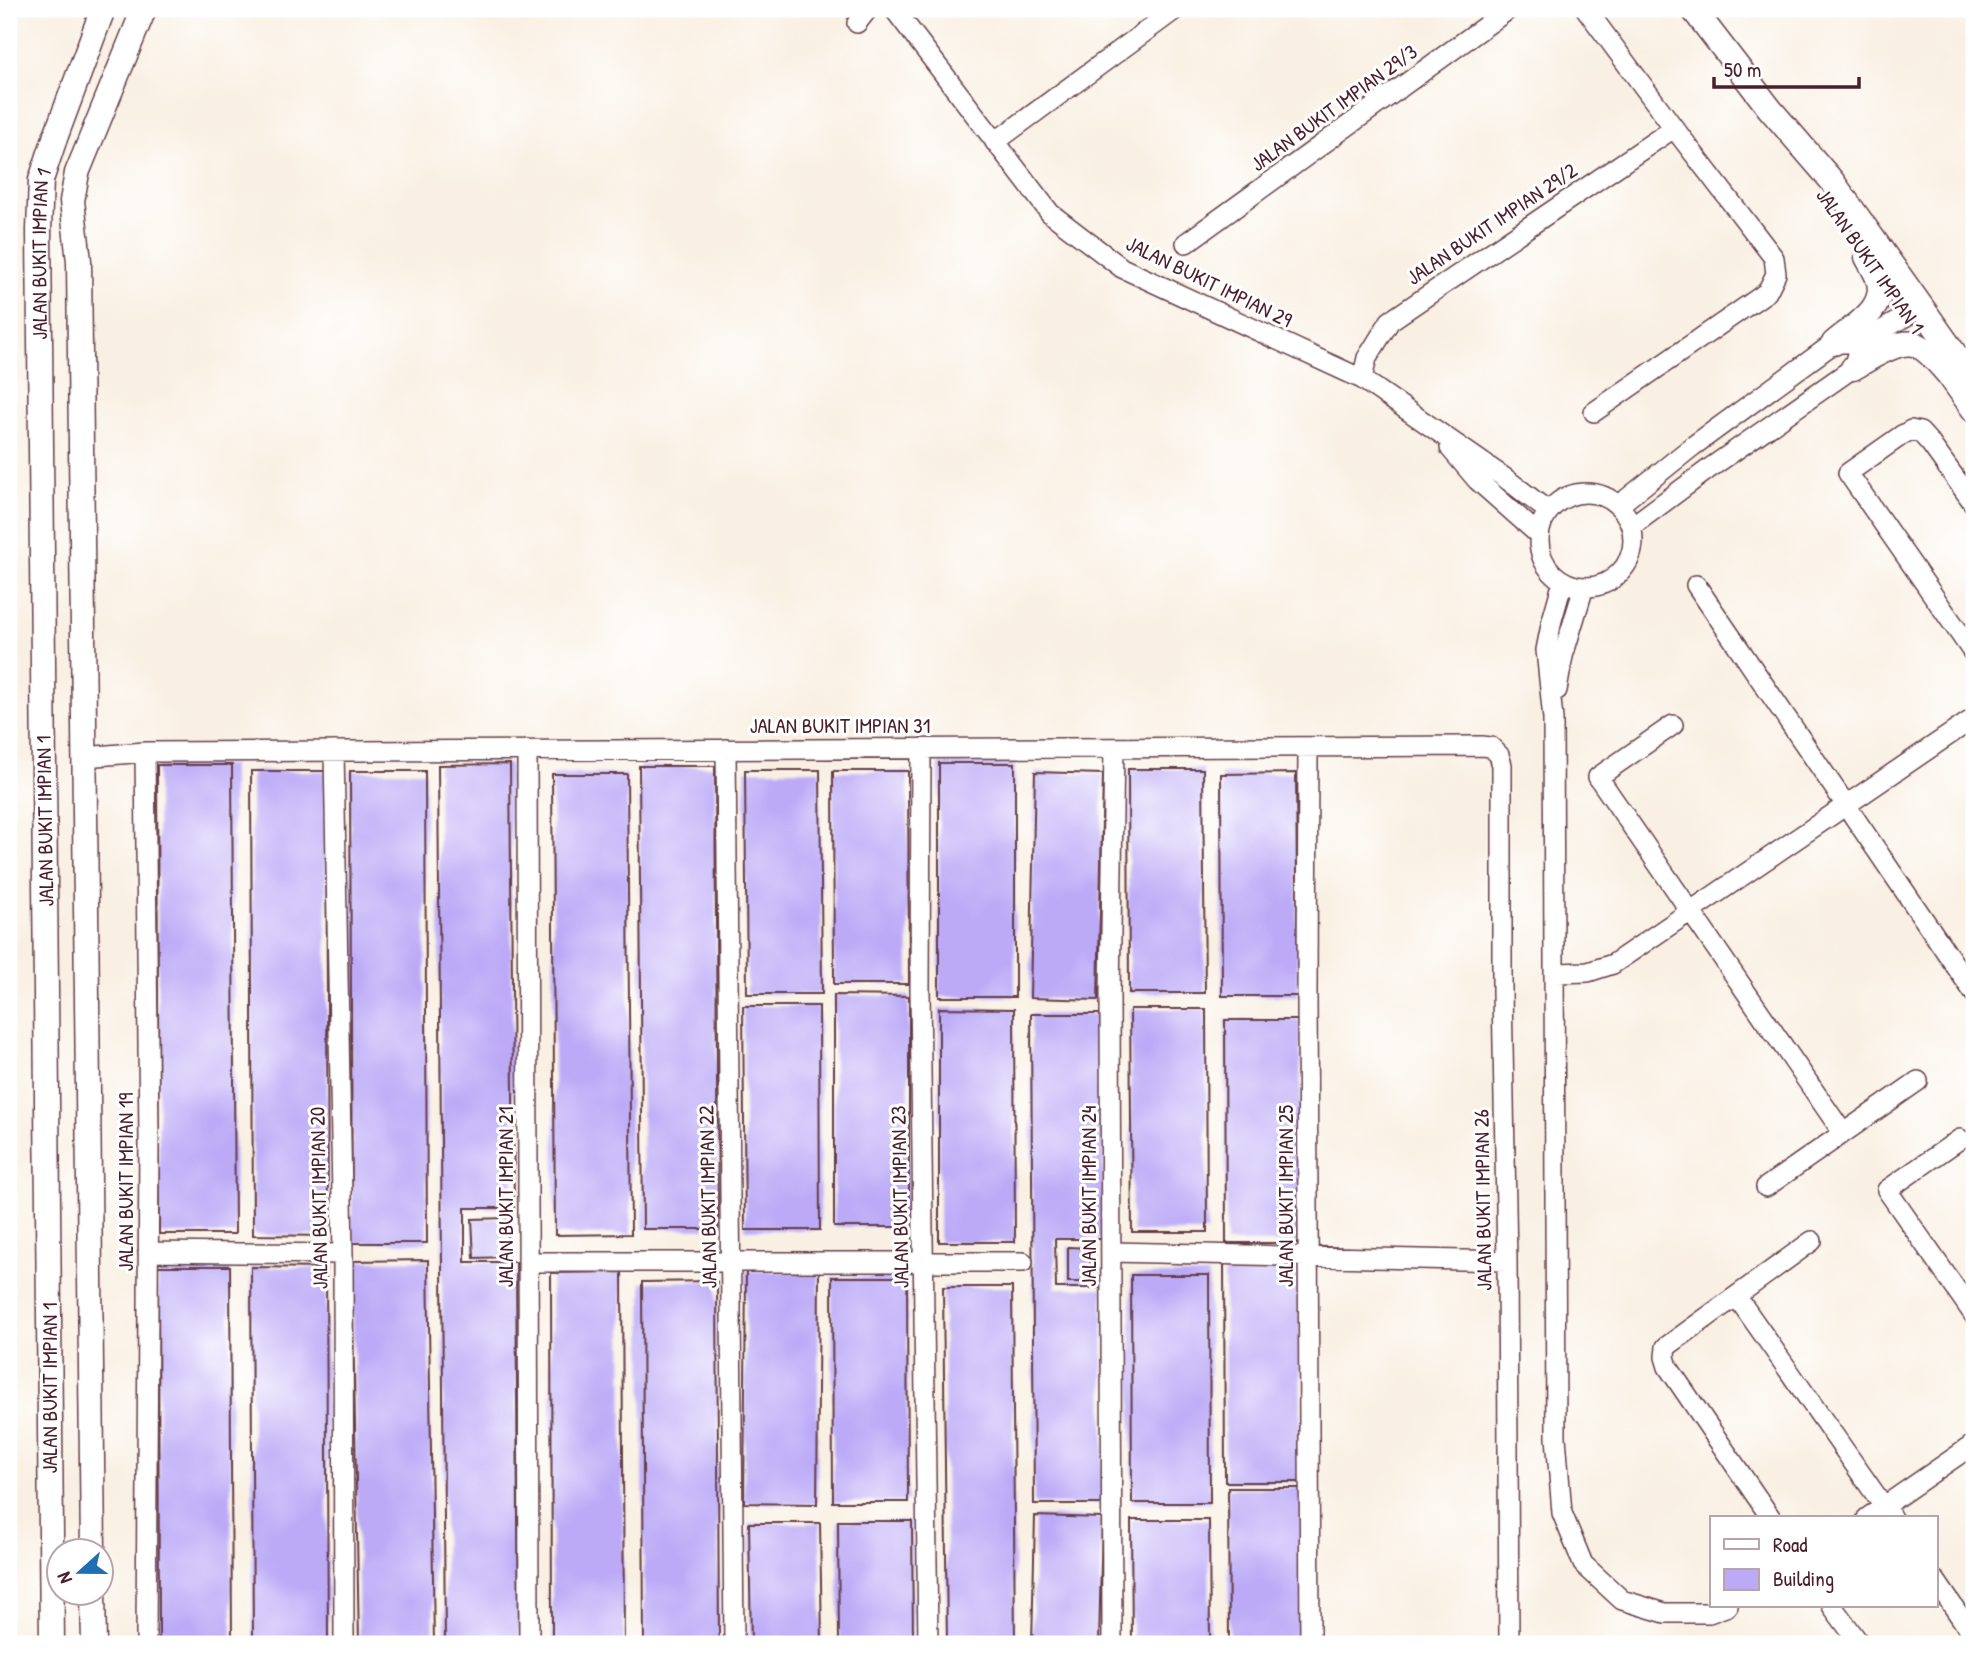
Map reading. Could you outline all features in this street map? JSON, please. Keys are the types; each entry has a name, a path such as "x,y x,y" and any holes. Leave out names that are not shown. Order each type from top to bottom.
{"street":[{"name":"JALAN BUKIT IMPIAN 1","path":"52,1644 39,230 41,180 103,9"},
{"name":"JALAN BUKIT IMPIAN 1","path":"93,1538 79,261 72,201 77,173 144,9"},
{"name":"JALAN BUKIT IMPIAN 29","path":"894,9 1050,213 1122,268 1362,379 1548,511"},
{"path":"995,142 1176,9"},
{"name":"JALAN BUKIT IMPIAN 29/3","path":"1186,243 1509,9"},
{"path":"1586,9 1774,258 1776,274 1767,292 1594,412"},
{"name":"JALAN BUKIT IMPIAN 1","path":"1693,9 1770,109 1832,181 1942,335 1964,381 1974,410"},
{"name":"JALAN BUKIT IMPIAN 1","path":"1770,109 1822,192 1908,315 1964,381"},
{"name":"JALAN BUKIT IMPIAN 29/2","path":"1362,379 1367,358 1390,321 1674,128"},
{"path":"1619,505 1693,446 1834,343 1873,310 1879,300 1880,287 1867,257"},
{"path":"1900,277 1908,315"},
{"path":"1834,343 1860,343 1908,315"},
{"path":"1908,315 1921,320 1942,335"},
{"path":"1853,368 1860,343"},
{"path":"1632,526 1853,368 1898,344 1910,343 1919,346 1964,381"},
{"path":"1767,392 1784,416"},
{"name":"JALAN BUKIT IMPIAN 29","path":"1431,426 1476,480 1539,535"},
{"path":"1974,504 1920,432 1911,430 1902,435 1849,472 1974,654"},
{"path":"1693,446 1710,468"},
{"path":"1590,492 1606,496 1619,505 1632,526 1634,541 1624,570 1612,580 1598,586 1584,587 1563,581 1547,566 1539,546 1539,535 1548,511 1560,500 1574,494 1590,492"},
{"path":"1563,581 1546,650 1553,719 1556,1437 1562,1513 1583,1564 1622,1601 1665,1614 1709,1613 1723,1608"},
{"path":"1696,585 1974,993"},
{"path":"1553,719 1563,656 1584,587"},
{"path":"44,699 60,729 85,757"},
{"path":"1556,974 1588,972 1613,964 1974,718"},
{"path":"1673,725 1598,777 1843,1133"},
{"name":"JALAN BUKIT IMPIAN 31","path":"145,752 1482,746 1491,747 1499,755"},
{"name":"JALAN BUKIT IMPIAN 25","path":"1308,747 1310,1644"},
{"name":"JALAN BUKIT IMPIAN 24","path":"1112,1644 1110,992 1114,748"},
{"name":"JALAN BUKIT IMPIAN 22","path":"726,749 734,1644"},
{"name":"JALAN BUKIT IMPIAN 23","path":"922,749 920,989 928,1644"},
{"name":"JALAN BUKIT IMPIAN 21","path":"527,750 529,1644"},
{"name":"JALAN BUKIT IMPIAN 20","path":"334,751 343,1254 344,1644"},
{"path":"45,803 59,779 85,757 145,752"},
{"name":"JALAN BUKIT IMPIAN 19","path":"145,752 148,1252 146,1644"},
{"name":"JALAN BUKIT IMPIAN 26","path":"1499,755 1502,765 1509,1644"},
{"path":"1766,1186 1918,1081"},
{"path":"1960,1139 1887,1189 1974,1315"},
{"path":"1770,1516 1668,1367 1666,1347 1812,1241"},
{"path":"148,1252 343,1254"},
{"path":"1112,1252 1507,1261"},
{"path":"529,1262 1023,1262"},
{"path":"1737,1297 1888,1512 1974,1444"},
{"path":"1938,1584 1974,1637"},
{"path":"93,1608 94,1644"},
{"path":"1833,1608 1860,1644"}],"building":[{"path":"939,763 1015,763 1015,997 939,997"},
{"path":"510,764 514,1208 465,1208 465,1262 516,1262 519,1644 445,1644 438,765"},
{"path":"157,765 232,765 235,1234 159,1234"},
{"path":"639,766 715,766 718,1229 643,1229"},
{"path":"1128,769 1203,769 1205,993 1129,993"},
{"path":"745,770 820,770 822,994 747,994"},
{"path":"251,771 326,771 328,1236 253,1235"},
{"path":"350,771 425,771 427,1243 352,1243"},
{"path":"833,771 908,771 909,984 834,984"},
{"path":"1035,772 1103,774 1098,1000 1030,998"},
{"path":"1296,773 1298,996 1222,996 1221,774"},
{"path":"552,774 627,774 631,1234 555,1235"},
{"path":"834,995 909,996 909,1227 834,1227"},
{"path":"743,1006 819,1006 820,1230 745,1230"},
{"path":"939,1008 1014,1009 1015,1242 939,1242"},
{"path":"1130,1009 1206,1009 1207,1232 1132,1232"},
{"path":"1031,1014 1103,1014 1104,1239 1055,1239 1056,1288 1103,1288 1104,1504 1034,1504"},
{"path":"1225,1020 1300,1020 1302,1243 1226,1243"},
{"path":"507,1218 508,1257 474,1258 472,1219"},
{"path":"1068,1247 1090,1248 1090,1282 1068,1282"},
{"path":"1224,1259 1300,1259 1301,1482 1225,1482"},
{"path":"428,1260 434,1644 359,1644 352,1261"},
{"path":"158,1266 230,1266 232,1644 159,1644"},
{"path":"251,1267 326,1268 328,1644 253,1644"},
{"path":"746,1271 819,1272 817,1504 744,1503"},
{"path":"622,1272 624,1644 552,1644 551,1273"},
{"path":"1131,1275 1209,1275 1210,1503 1132,1503"},
{"path":"832,1277 907,1277 908,1502 833,1502"},
{"path":"717,1281 719,1644 644,1644 642,1282"},
{"path":"943,1287 1012,1287 1015,1644 947,1644"},
{"path":"1228,1488 1304,1488 1304,1644 1229,1644"},
{"path":"1035,1516 1102,1518 1099,1644 1032,1644"},
{"path":"1131,1520 1209,1520 1210,1644 1132,1644"},
{"path":"838,1521 912,1521 913,1644 839,1644"},
{"path":"749,1523 820,1523 822,1644 751,1644"}]}
